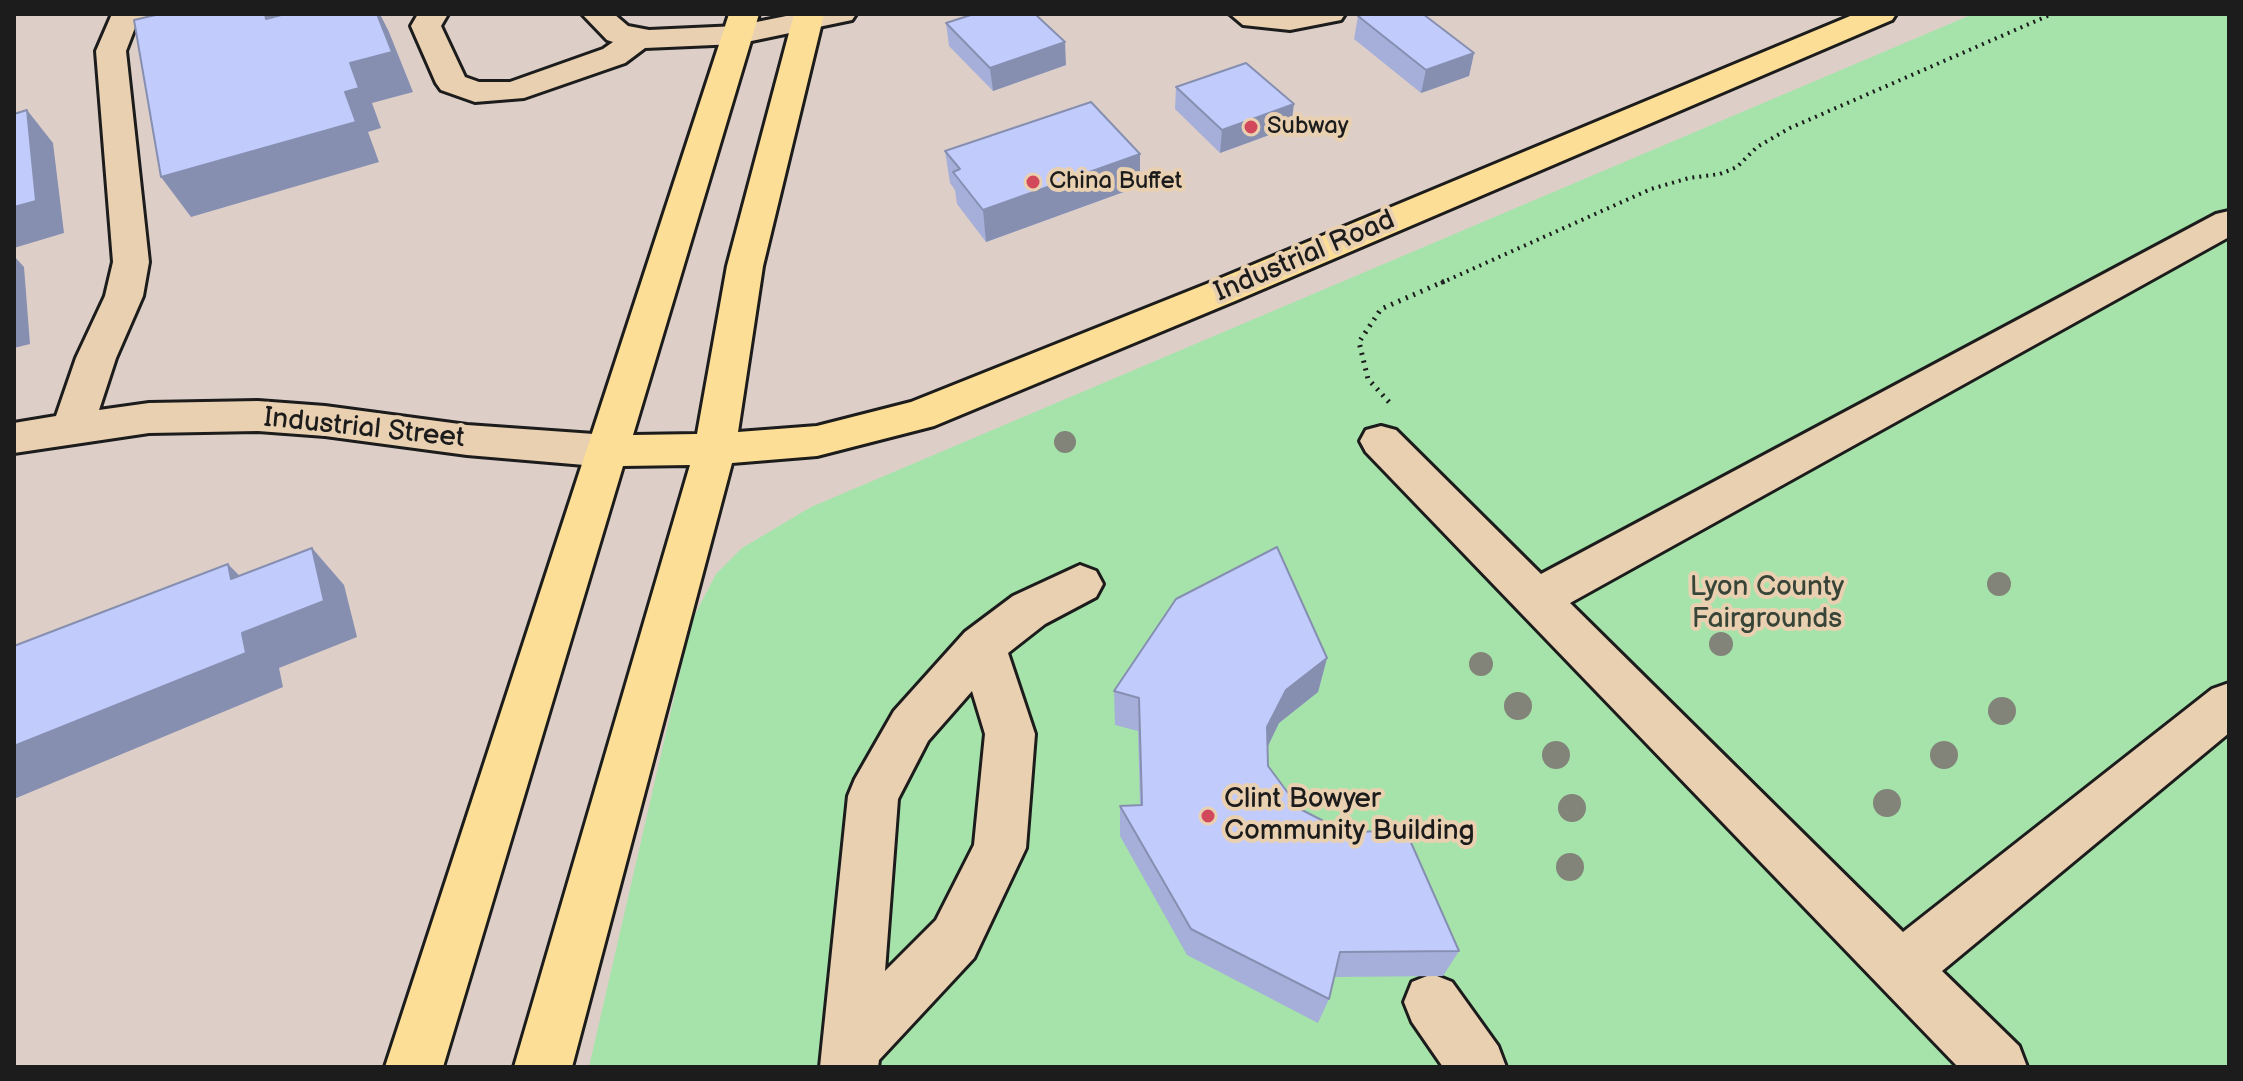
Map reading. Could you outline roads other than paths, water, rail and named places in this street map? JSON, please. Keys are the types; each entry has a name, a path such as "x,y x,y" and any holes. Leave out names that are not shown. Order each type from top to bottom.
{"main road":[{"name":"Industrial Road","path":"715,449 817,441 920,415 1208,298 1881,14"},
{"path":"543,1067 715,449 745,266 819,16"},
{"path":"414,1067 741,24"},
{"name":"Industrial Street","path":"608,451 715,449"}],"street":[{"path":"73,428 96,358 124,296 131,262 111,51 123,20 134,14"},
{"path":"433,14 426,26 452,83 475,92 513,91 614,56 640,37"},
{"path":"597,14 618,34 640,37 819,16"},
{"path":"1245,14 1254,19 1290,21 1330,14"},
{"path":"1538,598 2229,222"},
{"name":"Industrial Street","path":"14,438 149,418 258,416 325,421 467,440 608,451"},
{"path":"1387,424 1538,598 1998,1067"},
{"path":"849,1058 873,796 911,726 982,646 1029,610 1080,584"},
{"path":"849,1058 955,939 1000,848 1010,734 982,646"},
{"path":"1902,968 2229,704"},
{"path":"1432,1002 1477,1067"}],"place":[{"name":"Subway","path":"1251,127"},
{"name":"China Buffet","path":"1033,182"},
{"name":"Clint Bowyer Community Building","path":"1208,816"}],"park label":[{"name":"Lyon County Fairgrounds","path":"1767,604"}]}
